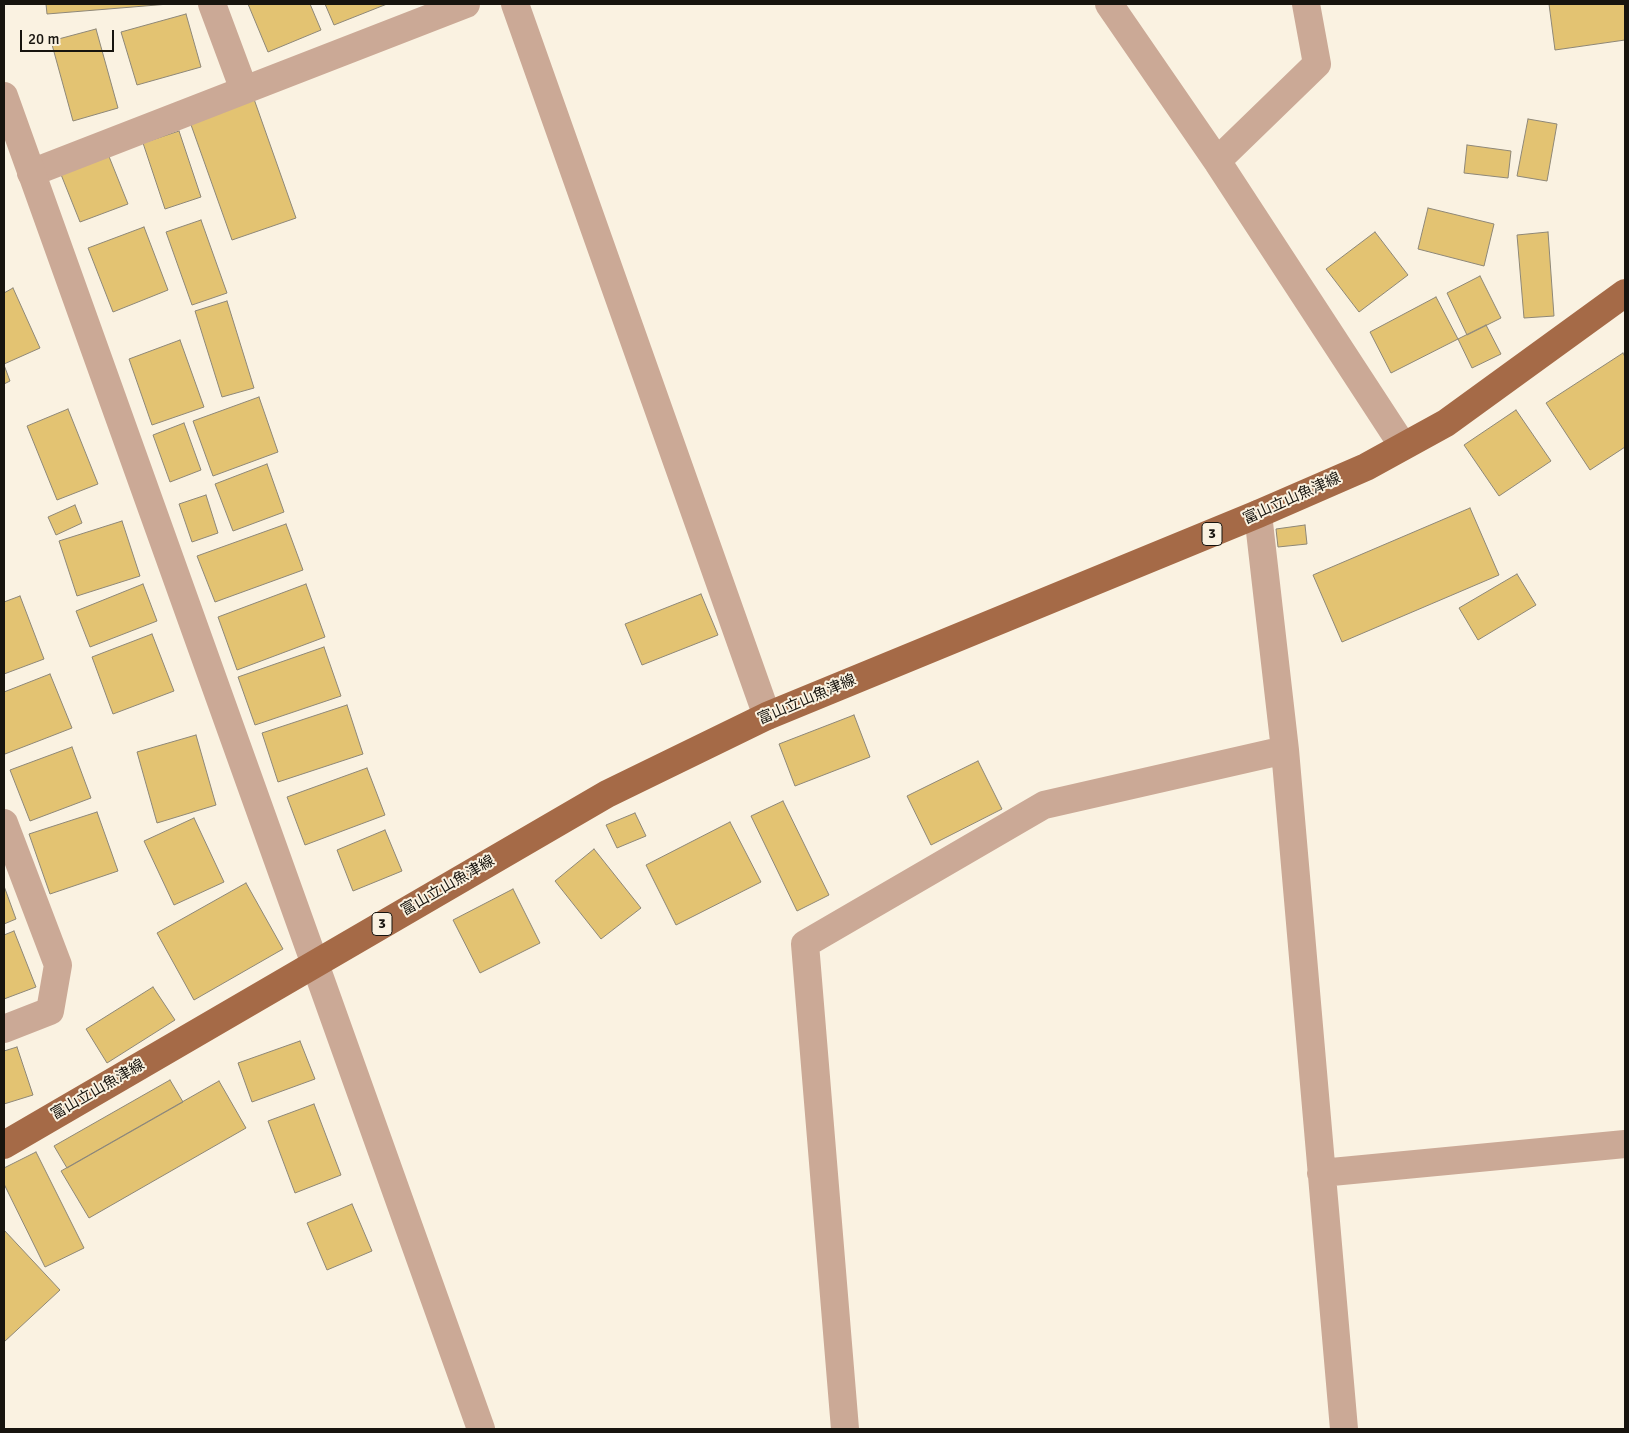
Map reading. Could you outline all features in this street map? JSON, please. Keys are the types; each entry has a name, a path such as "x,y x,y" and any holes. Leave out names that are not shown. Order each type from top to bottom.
{"main road":[{"name":"富山立山魚津線","path":"4,1145 607,794 767,716 1258,514 1366,467 1446,422 1625,293"}],"street":[{"path":"212,4 244,90"},
{"path":"31,173 244,90 411,14 466,4"},
{"path":"515,4 767,716"},
{"path":"1109,4 1217,161 1403,446"},
{"path":"1217,161 1317,64 1306,4"},
{"path":"4,96 481,1429"},
{"path":"1258,514 1285,750 1344,1429"},
{"path":"845,1429 805,944 1044,804 1285,750"},
{"path":"4,823 58,965 50,1011 4,1029"},
{"path":"1321,1172 1625,1144"}],"building":[{"path":"46,4 169,4 47,14"},
{"path":"248,4 310,4 321,30 268,52"},
{"path":"325,4 387,4 334,25"},
{"path":"1549,4 1625,4 1625,40 1555,50"},
{"path":"186,14 201,67 137,85 121,32"},
{"path":"96,29 118,108 73,121 51,41"},
{"path":"254,99 296,218 232,240 190,122"},
{"path":"1528,119 1557,124 1547,181 1517,176"},
{"path":"179,131 201,197 165,209 143,143"},
{"path":"1467,145 1511,151 1508,178 1464,173"},
{"path":"108,154 128,204 80,222 60,172"},
{"path":"1428,208 1494,224 1484,266 1418,249"},
{"path":"201,220 227,293 192,305 166,232"},
{"path":"144,227 168,290 113,312 88,248"},
{"path":"1375,232 1408,275 1359,312 1326,269"},
{"path":"1548,232 1554,316 1524,318 1517,235"},
{"path":"1480,276 1501,318 1467,335 1447,293"},
{"path":"13,288 40,348 4,364 4,293"},
{"path":"1436,297 1458,339 1391,373 1370,332"},
{"path":"227,301 254,388 222,397 195,311"},
{"path":"1486,325 1501,354 1472,368 1458,339"},
{"path":"180,340 204,407 152,425 129,359"},
{"path":"1623,353 1625,357 1625,447 1590,470 1546,403"},
{"path":"4,365 10,381 4,384"},
{"path":"259,397 278,452 213,476 193,421"},
{"path":"68,409 98,484 57,500 27,426"},
{"path":"1516,410 1551,461 1499,496 1464,445"},
{"path":"184,423 201,470 170,482 153,435"},
{"path":"267,464 284,512 233,531 215,484"},
{"path":"206,495 218,533 192,542 179,504"},
{"path":"75,505 82,523 56,535 48,517"},
{"path":"1470,508 1499,575 1342,642 1313,575"},
{"path":"122,521 140,576 77,596 59,541"},
{"path":"286,524 303,570 215,602 197,556"},
{"path":"1305,525 1307,544 1278,547 1276,529"},
{"path":"1517,574 1536,605 1478,640 1459,608"},
{"path":"143,584 157,621 90,647 76,611"},
{"path":"306,584 325,637 237,670 218,617"},
{"path":"701,594 718,635 642,665 625,624"},
{"path":"20,596 44,659 4,674 4,602"},
{"path":"152,634 174,691 113,714 92,657"},
{"path":"324,647 341,696 255,725 238,677"},
{"path":"50,674 72,728 5,754 4,692"},
{"path":"347,705 363,754 278,782 262,733"},
{"path":"854,715 870,757 795,786 779,744"},
{"path":"196,735 216,805 157,823 137,752"},
{"path":"72,747 91,798 30,821 10,770"},
{"path":"978,761 1002,809 931,845 907,796"},
{"path":"367,768 385,815 305,845 287,797"},
{"path":"783,801 829,895 797,911 751,816"},
{"path":"97,812 118,871 50,894 29,834"},
{"path":"635,813 646,836 617,848 606,825"},
{"path":"194,818 224,882 174,905 144,841"},
{"path":"730,822 761,882 676,925 646,865"},
{"path":"385,830 402,871 353,891 337,850"},
{"path":"594,849 641,908 601,939 555,881"},
{"path":"246,883 283,949 194,1000 157,933"},
{"path":"4,886 16,919 4,924"},
{"path":"513,889 540,943 480,973 453,920"},
{"path":"14,931 36,987 4,999 4,935"},
{"path":"153,987 175,1020 107,1063 86,1029"},
{"path":"300,1041 315,1079 252,1102 238,1063"},
{"path":"17,1047 33,1095 4,1104 4,1051"},
{"path":"170,1080 183,1102 67,1168 54,1146"},
{"path":"219,1081 246,1128 89,1218 61,1171"},
{"path":"314,1104 341,1175 295,1193 268,1121"},
{"path":"36,1152 84,1248 45,1267 4,1184 4,1168"},
{"path":"352,1204 372,1251 327,1270 307,1223"},
{"path":"4,1230 60,1290 4,1342"}]}
